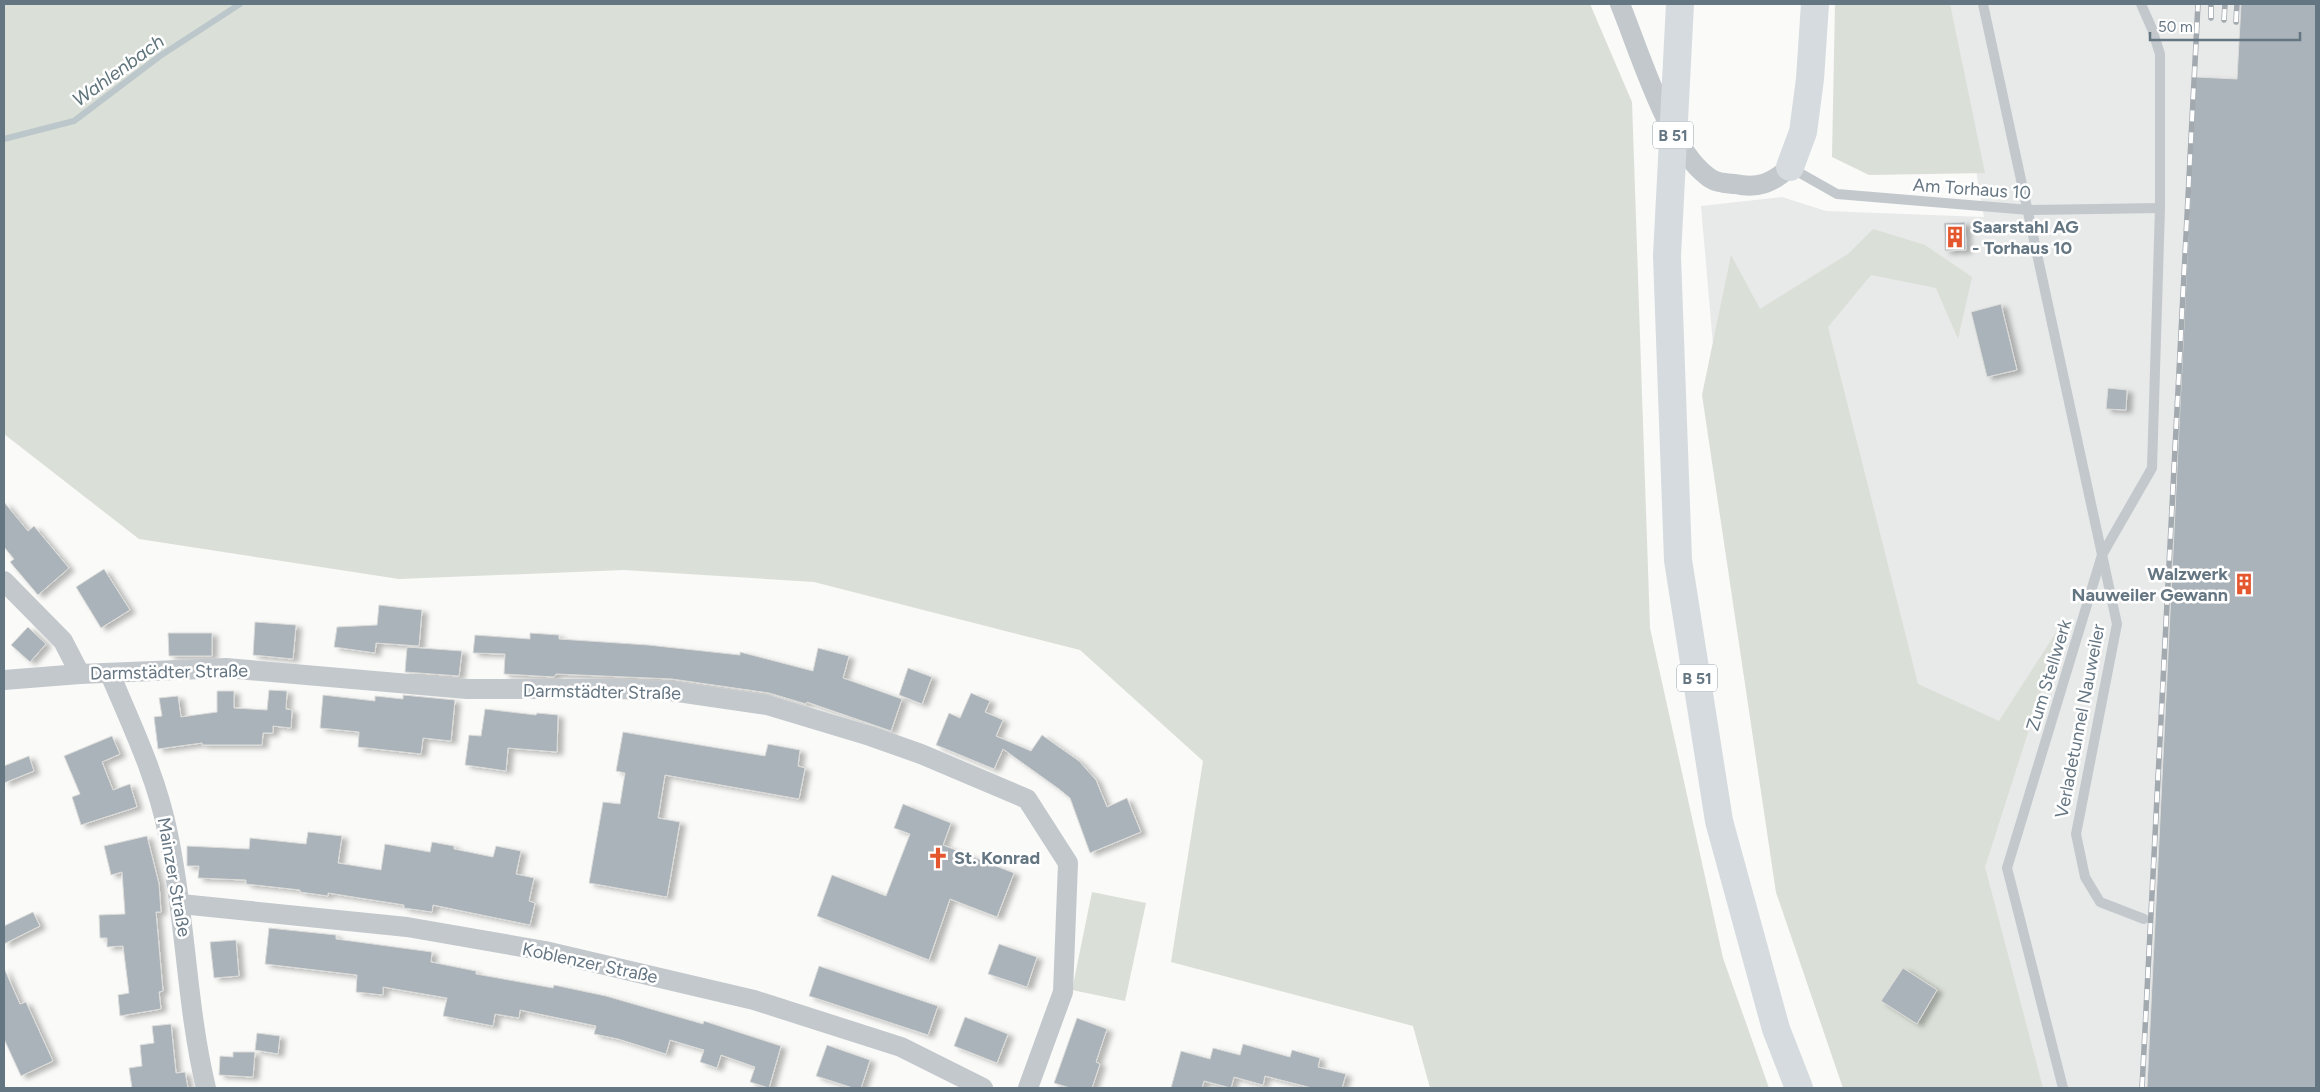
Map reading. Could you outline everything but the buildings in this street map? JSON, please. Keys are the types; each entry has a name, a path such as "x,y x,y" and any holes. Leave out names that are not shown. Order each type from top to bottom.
{"main road":[{"path":"1790,167 1803,132 1810,79 1815,4"},
{"name":"B 51","path":"1680,9 1667,256 1678,560 1718,821 1776,1029 1799,1088"}],"street":[{"path":"1620,4 1664,114 1686,156 1706,176 1717,182 1750,187 1776,180 1790,167"},
{"path":"4,581 63,641 80,674"},
{"name":"Darmstädter Straße","path":"4,680 80,674 226,668 467,689 672,691 767,705 860,733 921,754 1027,799 1068,863 1063,992 1028,1088"},
{"name":"Mainzer Straße","path":"110,674 156,783 168,833 181,904 192,1006 206,1088"},
{"name":"Koblenzer Straße","path":"181,904 407,927 545,952 754,1000 901,1047 983,1088"}],"lane":[{"name":"Zum Stellwerk","path":"1983,4 2102,555 2007,868 2063,1088"},
{"path":"2102,555 2152,468 2160,208 2160,54 2141,4"},
{"name":"Am Torhaus 10","path":"1790,167 1837,194 2028,210 2160,208"},
{"name":"Verladetunnel Nauweiler","path":"2102,555 2117,624 2076,834 2085,877 2100,902 2144,919"}],"shaded area":[{"path":"4,4 1590,4 1632,102 1650,628 1723,958 1769,1088 1430,1088 1413,1026 1171,962 1203,761 1080,650 814,582 624,570 399,579 139,539 4,434"},
{"path":"1835,4 1950,4 1985,173 1869,175 1832,157"},
{"path":"1947,4 2316,4 2316,1088 1843,1088 1776,892 1738,634 1701,206 1782,197 1826,211 1984,217"},
{"path":"1873,229 1925,245 1972,277 1958,339 1936,288 1871,275 1828,327 1918,684 1999,721 2064,620 1985,867 2043,1088 1843,1088 1776,892 1702,395 1731,255 1760,309 1848,254"},
{"path":"1092,892 1146,903 1125,1001 1072,990"}],"waterway":[{"name":"Wahlenbach","path":"4,139 74,121 160,56 240,4"}],"railway":[{"path":"2142,1088 2198,4"},
{"path":"2211,4 2211,18"},
{"path":"2224,20 2225,4"},
{"path":"2236,22 2237,4"}],"place":[{"name":"Saarstahl AG - Torhaus 10","path":"1955,237"},
{"name":"Walzwerk Nauweiler Gewann","path":"2244,584"},
{"name":"St. Konrad","path":"938,858"}]}
